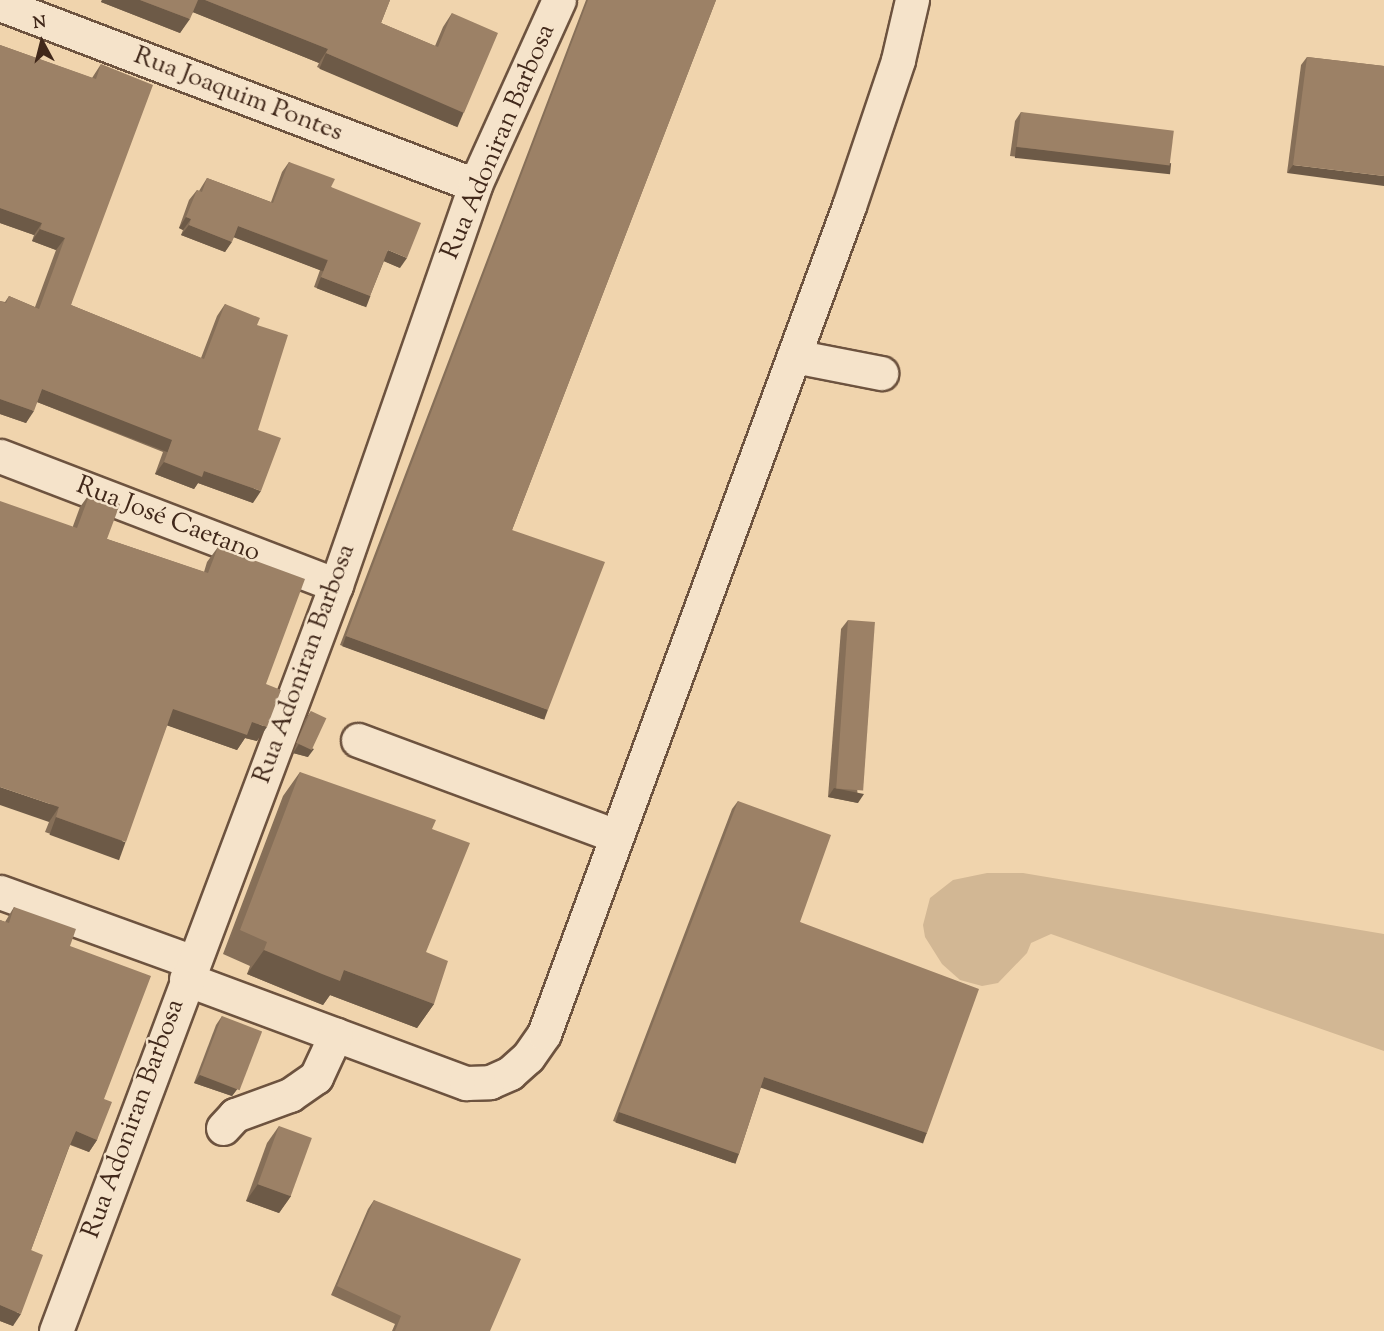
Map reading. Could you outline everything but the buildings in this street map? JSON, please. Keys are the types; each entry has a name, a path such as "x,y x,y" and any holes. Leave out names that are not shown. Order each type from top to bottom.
{"street":[{"name":"Rua Adoniran Barbosa","path":"56,1331 189,971 336,585 475,185 559,0"},
{"path":"0,892 336,1034 466,1083 490,1082 510,1073 544,1034 794,356 894,72 912,0"},
{"name":"Rua Joaquim Pontes","path":"0,4 475,185"},
{"path":"794,356 881,373"},
{"name":"Rua José Caetano","path":"0,456 336,585"},
{"path":"358,740 616,837"},
{"path":"223,1128 235,1116 290,1095 316,1077 336,1034"}],"shaded area":[{"path":"987,873 1023,873 1384,934 1384,1051 1051,934 1031,943 1027,953 998,983 982,986 960,980 942,964 925,937 923,925 930,898 953,880"}]}
